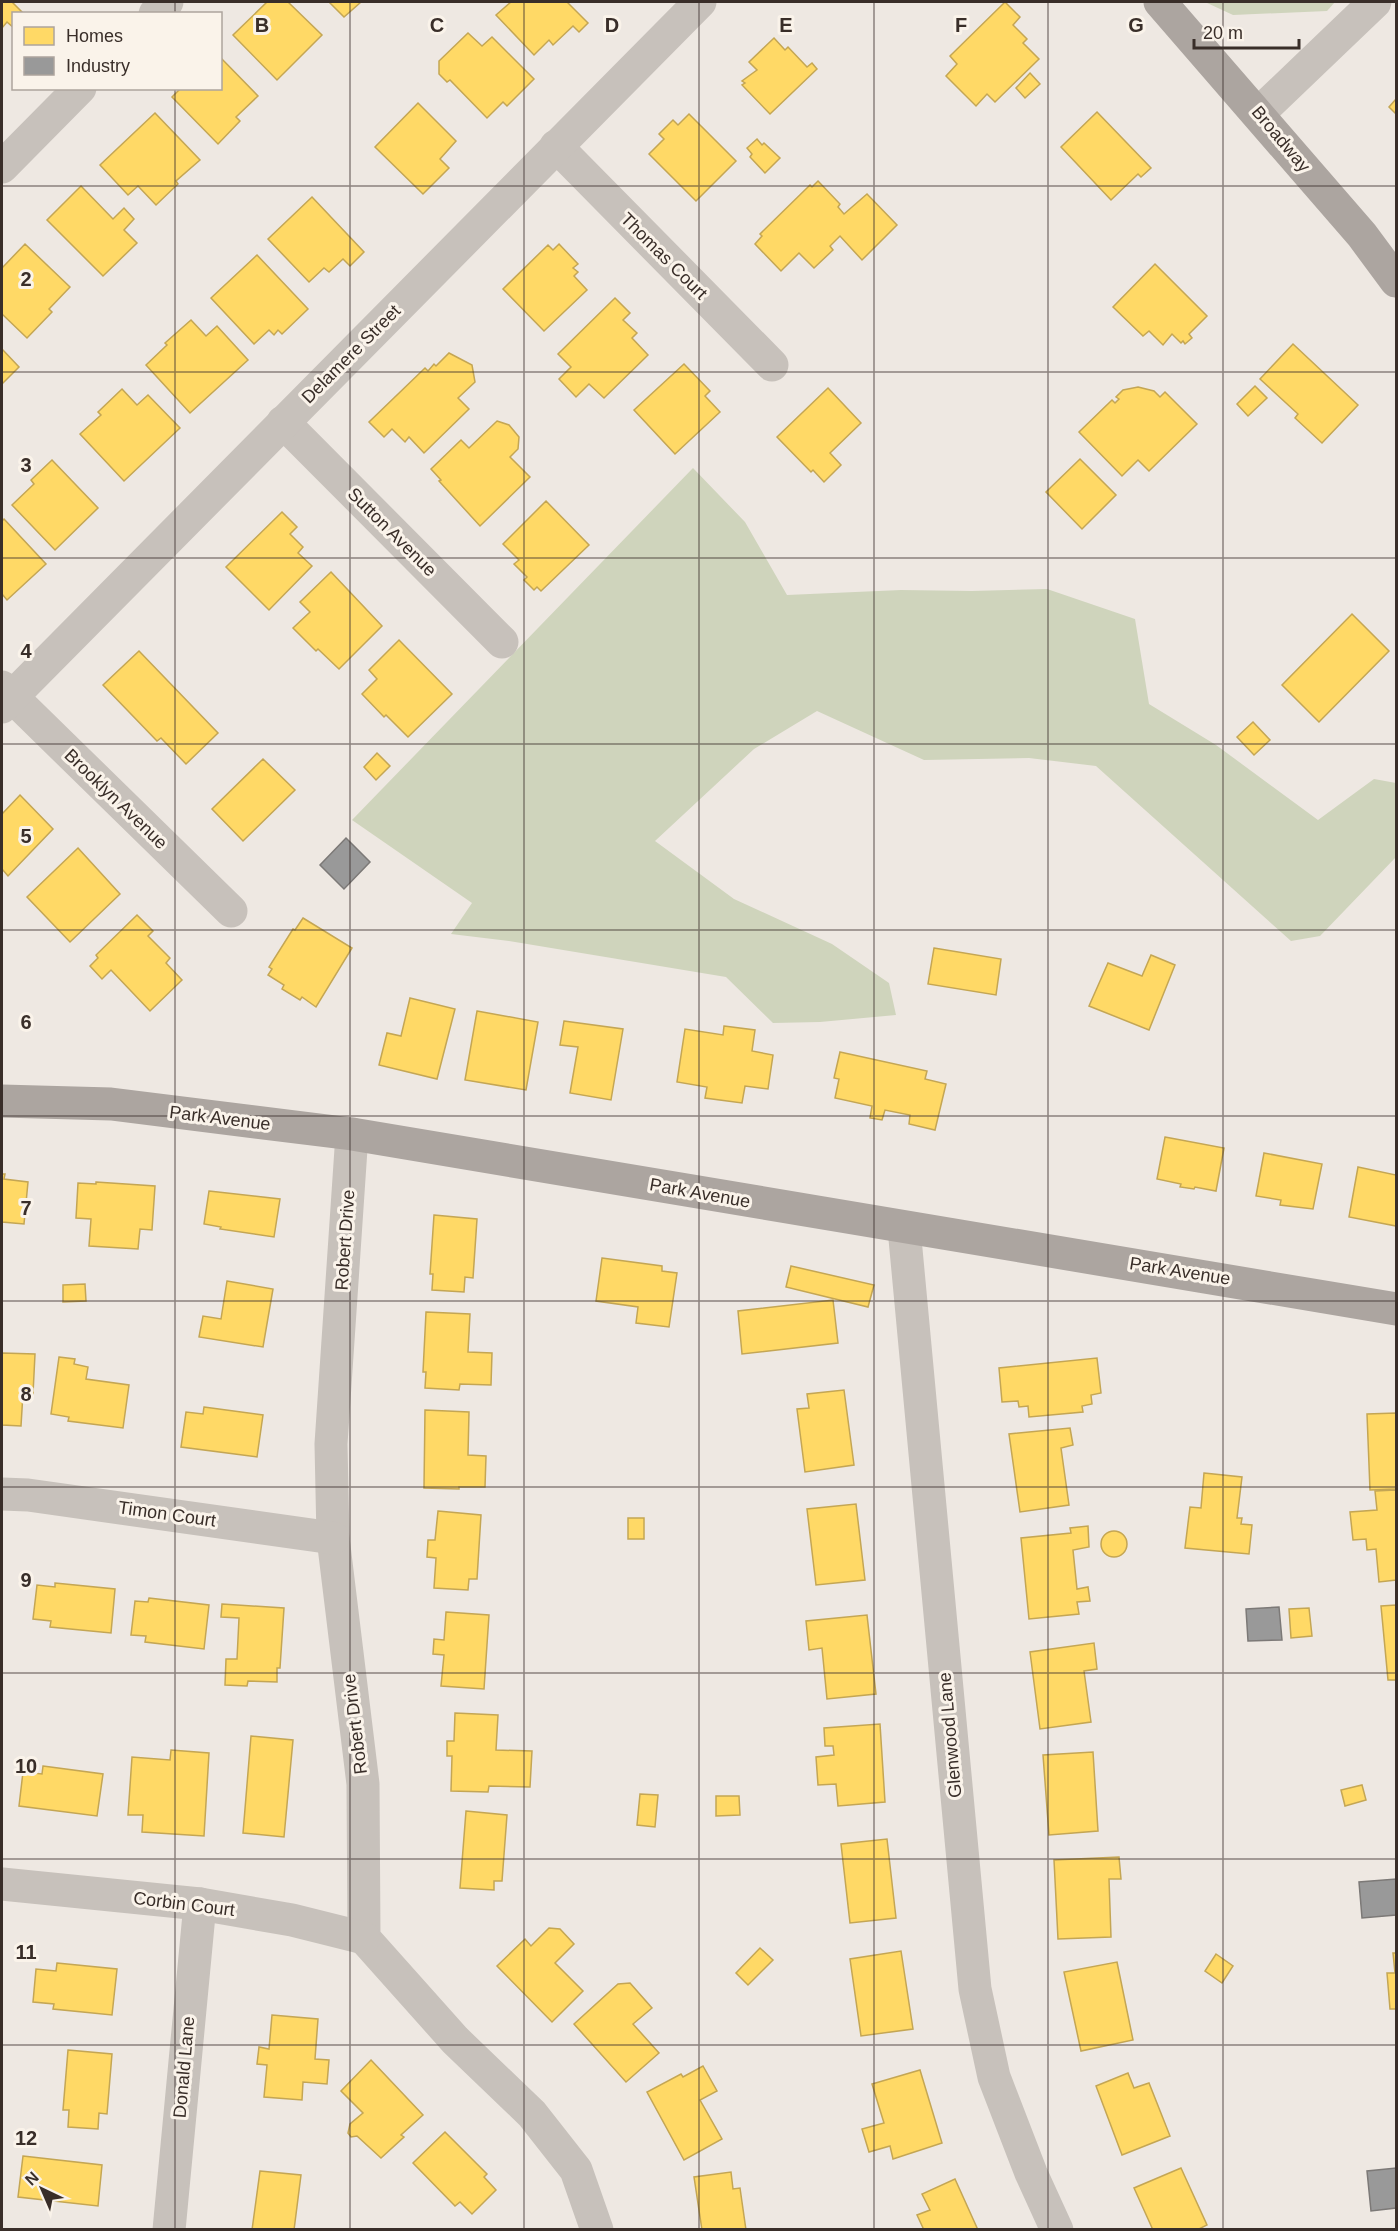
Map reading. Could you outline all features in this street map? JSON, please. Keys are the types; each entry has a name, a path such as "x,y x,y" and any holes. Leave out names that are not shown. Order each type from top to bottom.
{"main road":[{"name":"Broadway","path":"1160,2 1259,113 1362,235 1396,281"},
{"name":"Park Avenue","path":"2,1101 111,1104 352,1134 1396,1309"}],"street":[{"name":"Delamere Street","path":"5,697 283,422 700,2"},
{"path":"1259,113 1375,2"},
{"path":"2,167 78,90"},
{"name":"Thomas Court","path":"556,146 772,365"},
{"name":"Sutton Avenue","path":"283,422 502,642"},
{"name":"Brooklyn Avenue","path":"5,697 231,911"},
{"name":"Robert Drive","path":"352,1134 331,1443 333,1538 363,1784 364,1938"},
{"name":"Glenwood Lane","path":"904,1228 975,1989 994,2077 1031,2173 1057,2229"},
{"name":"Timon Court","path":"2,1494 28,1495 333,1538"},
{"name":"Corbin Court","path":"2,1884 200,1904 292,1920 364,1938"},
{"name":"Donald Lane","path":"169,2229 200,1904"},
{"path":"364,1938 455,2040 531,2114 576,2170 597,2229"}],"green space":[{"path":"1205,2 1335,2 1327,11 1233,15"},
{"path":"693,468 745,522 787,595 901,590 1047,589 1135,619 1149,704 1216,745 1318,820 1374,779 1396,783 1396,857 1320,936 1291,941 1096,766 1029,758 924,760 817,711 754,749 655,841 734,899 832,944 889,983 896,1015 820,1022 773,1023 726,977 509,941 451,934 472,903 352,820"}],"building: Homes":[{"path":"2,2 12,2 22,12 12,12 12,26 7,22 2,28"},
{"path":"267,2 288,2 322,35 277,80 233,35"},
{"path":"329,2 361,2 344,17"},
{"path":"511,2 567,2 588,23 579,32 573,26 553,45 549,40 534,55 496,15"},
{"path":"1005,2 1020,17 1013,25 1027,39 1023,43 1039,59 995,102 987,94 976,106 946,76 957,64 950,56"},
{"path":"468,33 482,46 492,37 534,79 507,106 503,102 487,118 450,80 447,82 439,74 439,61"},
{"path":"774,38 785,50 788,47 807,67 812,63 817,69 770,114 742,85 745,83 742,81 757,70 749,62"},
{"path":"222,59 258,96 236,117 240,121 218,144 172,97 179,90 222,90"},
{"path":"1030,73 1040,84 1025,98 1016,88"},
{"path":"1396,99 1396,114 1389,107"},
{"path":"418,103 456,141 440,159 449,168 423,194 375,147"},
{"path":"1097,112 1151,168 1141,177 1138,174 1111,200 1061,147"},
{"path":"155,113 200,160 176,181 178,184 156,205 138,186 128,195 100,165"},
{"path":"689,114 736,161 696,201 649,154 664,139 659,134 673,120 678,125"},
{"path":"757,139 780,158 765,173 750,157 752,154 747,148"},
{"path":"818,181 840,204 838,207 844,214 867,194 897,225 862,260 840,236 830,246 833,250 814,268 799,253 781,271 755,244 762,236 760,234 810,185 812,187"},
{"path":"81,186 113,219 124,208 134,219 124,230 137,243 103,276 47,220"},
{"path":"312,197 364,252 350,266 343,259 329,272 324,268 309,282 268,239"},
{"path":"25,244 70,287 49,309 52,312 27,338 2,314 2,268"},
{"path":"559,244 578,264 573,268 578,272 574,276 587,290 544,331 503,289 548,245 553,250"},
{"path":"257,255 308,309 282,334 278,330 274,335 269,330 254,344 211,298"},
{"path":"1155,264 1207,316 1189,334 1192,338 1185,344 1172,334 1163,345 1149,331 1143,336 1113,307"},
{"path":"615,298 630,313 623,320 637,333 632,338 648,355 604,398 589,384 576,397 559,379 571,367 558,354"},
{"path":"191,320 206,336 217,326 248,360 190,413 146,365 167,345 165,343"},
{"path":"1293,344 1358,405 1322,443 1295,418 1298,414 1260,379"},
{"path":"2,349 19,367 2,384"},
{"path":"449,353 472,365 475,382 458,398 469,409 424,453 409,437 405,442 392,429 384,437 369,422 425,368 428,371 434,364 436,366"},
{"path":"684,364 710,391 705,396 720,412 675,454 634,410"},
{"path":"1255,386 1267,398 1248,416 1237,404"},
{"path":"1138,387 1154,391 1160,397 1165,392 1197,424 1149,471 1138,460 1122,476 1079,432 1112,400 1115,403 1119,399 1116,397 1123,390"},
{"path":"828,388 861,423 830,453 841,465 824,482 777,437"},
{"path":"122,389 137,405 148,395 180,428 124,481 80,434 101,415 98,412"},
{"path":"497,421 509,425 519,437 518,449 510,457 530,477 480,526 431,469 461,440 469,448"},
{"path":"1080,459 1116,495 1082,529 1046,492"},
{"path":"52,460 98,508 55,550 12,505 34,484 31,480"},
{"path":"546,501 589,545 541,591 537,587 534,590 524,580 527,577 514,564 519,560 503,544"},
{"path":"282,512 297,527 290,534 303,547 298,553 312,566 269,610 226,567"},
{"path":"4,519 46,564 7,600 2,594 2,521"},
{"path":"331,572 382,626 339,669 318,649 316,651 293,628 310,612 300,602"},
{"path":"1352,614 1389,651 1319,722 1282,685"},
{"path":"399,640 452,694 408,737 362,694 377,679 369,670"},
{"path":"139,651 218,733 186,764 161,738 157,741 103,685"},
{"path":"1253,722 1270,740 1254,755 1237,737"},
{"path":"377,753 390,766 376,780 364,767"},
{"path":"263,759 295,790 243,841 212,809"},
{"path":"20,795 53,829 8,876 2,869 2,814"},
{"path":"78,848 120,894 70,942 27,897"},
{"path":"137,915 153,931 148,936 170,958 166,963 182,980 150,1011 111,970 102,979 90,966 98,958 96,955"},
{"path":"303,918 352,948 316,1007 302,997 300,1000 282,989 284,985 268,975 272,969 269,967 293,929 295,930"},
{"path":"934,948 1001,959 996,995 928,984"},
{"path":"1151,955 1175,965 1149,1030 1089,1006 1108,963 1142,976"},
{"path":"410,998 455,1009 437,1079 379,1065 387,1033 401,1036"},
{"path":"477,1011 538,1022 526,1090 465,1080"},
{"path":"564,1021 623,1029 611,1100 570,1093 578,1047 560,1045"},
{"path":"724,1026 755,1030 752,1051 773,1055 768,1089 745,1086 742,1103 705,1098 707,1087 677,1082 685,1029 723,1035"},
{"path":"840,1052 927,1071 925,1079 946,1084 935,1130 909,1124 910,1115 885,1110 882,1120 870,1118 872,1106 835,1098 839,1079 834,1078"},
{"path":"1165,1137 1224,1148 1216,1191 1180,1187 1181,1184 1157,1179"},
{"path":"1264,1153 1322,1164 1313,1209 1280,1205 1281,1200 1256,1196"},
{"path":"1358,1167 1396,1175 1396,1226 1349,1217"},
{"path":"2,1174 5,1174 4,1179 28,1182 24,1224 2,1222"},
{"path":"96,1182 155,1186 152,1230 140,1229 138,1249 89,1246 91,1219 76,1218 78,1183 96,1184"},
{"path":"209,1191 280,1199 274,1237 220,1229 221,1227 204,1224"},
{"path":"434,1215 477,1219 473,1278 465,1277 464,1292 432,1290 433,1274 430,1274"},
{"path":"602,1258 662,1266 662,1271 677,1273 669,1327 636,1323 638,1307 596,1301"},
{"path":"791,1266 874,1285 868,1307 786,1287"},
{"path":"227,1281 273,1289 263,1347 199,1337 203,1316 221,1319"},
{"path":"85,1284 86,1301 63,1302 63,1285"},
{"path":"833,1300 838,1343 742,1354 738,1311"},
{"path":"426,1312 470,1314 468,1352 492,1353 491,1385 460,1384 459,1390 425,1388 426,1372 423,1372"},
{"path":"2,1353 35,1354 33,1394 23,1393 21,1426 2,1425"},
{"path":"59,1357 75,1359 74,1364 88,1367 86,1379 129,1385 123,1428 68,1421 69,1417 51,1414"},
{"path":"1097,1358 1101,1393 1091,1395 1092,1404 1082,1406 1083,1412 1029,1417 1028,1406 1019,1407 1018,1401 1002,1402 999,1368"},
{"path":"844,1390 854,1465 805,1472 797,1409 809,1408 807,1394"},
{"path":"204,1407 263,1415 257,1457 181,1447 186,1412 203,1414"},
{"path":"425,1410 469,1412 468,1455 486,1456 485,1487 424,1488"},
{"path":"1396,1413 1396,1489 1370,1490 1367,1414"},
{"path":"1070,1428 1073,1445 1061,1448 1069,1505 1020,1512 1009,1434"},
{"path":"1204,1473 1242,1477 1237,1518 1242,1518 1241,1524 1252,1525 1249,1554 1185,1548 1190,1507 1201,1508"},
{"path":"1396,1490 1396,1580 1379,1582 1376,1549 1367,1550 1366,1539 1353,1540 1350,1512 1377,1510 1375,1491"},
{"path":"856,1504 865,1580 816,1585 807,1509"},
{"path":"438,1511 481,1515 477,1579 469,1579 468,1590 434,1588 436,1558 427,1557 428,1540 435,1540"},
{"path":"628,1518 644,1518 644,1539 628,1539"},
{"path":"1088,1526 1089,1547 1073,1550 1077,1589 1088,1587 1090,1601 1077,1602 1079,1614 1029,1619 1021,1538 1071,1533 1070,1528"},
{"path":"1114,1531 1123,1535 1127,1544 1123,1553 1114,1557 1105,1553 1101,1544 1105,1535"},
{"path":"55,1583 115,1589 111,1633 50,1627 51,1621 33,1619 37,1585 55,1587"},
{"path":"149,1598 209,1605 204,1649 145,1642 146,1636 131,1635 135,1601 148,1602"},
{"path":"222,1604 284,1608 277,1682 248,1681 247,1686 225,1685 226,1659 237,1659 239,1618 221,1617"},
{"path":"1396,1605 1396,1680 1388,1680 1381,1606"},
{"path":"1309,1608 1312,1636 1291,1638 1289,1609"},
{"path":"446,1612 489,1615 484,1689 441,1686 444,1655 433,1654 434,1639 444,1640"},
{"path":"867,1615 876,1694 827,1699 822,1648 809,1650 806,1621"},
{"path":"1094,1643 1097,1669 1084,1671 1091,1722 1040,1729 1030,1652"},
{"path":"455,1713 498,1715 496,1750 532,1751 530,1787 489,1786 488,1792 451,1791 452,1756 447,1756 447,1741 454,1741"},
{"path":"880,1724 885,1802 838,1806 836,1784 818,1785 816,1757 834,1755 833,1746 825,1746 824,1728"},
{"path":"251,1736 293,1740 284,1837 243,1833"},
{"path":"171,1750 209,1753 204,1836 142,1832 143,1815 128,1815 132,1757 170,1760"},
{"path":"1093,1752 1098,1831 1049,1835 1043,1755"},
{"path":"43,1766 103,1774 97,1816 19,1806 23,1772 42,1774"},
{"path":"1362,1785 1366,1800 1345,1806 1341,1790"},
{"path":"640,1794 658,1795 655,1827 637,1825"},
{"path":"716,1796 739,1796 740,1815 716,1816"},
{"path":"466,1811 507,1815 502,1881 494,1881 494,1890 460,1888"},
{"path":"887,1839 896,1918 850,1923 841,1844"},
{"path":"1119,1857 1121,1879 1109,1879 1111,1937 1058,1939 1054,1860"},
{"path":"549,1928 560,1929 574,1944 555,1963 583,1991 552,2022 497,1966 525,1939 531,1946"},
{"path":"760,1948 773,1960 748,1985 736,1973"},
{"path":"901,1951 913,2029 861,2036 850,1959"},
{"path":"1393,1953 1396,1953 1396,2009 1390,2009 1387,1973 1395,1973"},
{"path":"1216,1954 1233,1966 1222,1983 1205,1971"},
{"path":"1117,1962 1133,2040 1081,2051 1064,1972"},
{"path":"57,1963 117,1969 112,2015 53,2009 54,2004 33,2002 36,1969 56,1971"},
{"path":"630,1983 652,2008 633,2024 659,2053 626,2082 574,2024 618,1984"},
{"path":"272,2015 318,2019 315,2059 329,2060 327,2084 303,2082 302,2100 264,2097 267,2065 257,2064 259,2047 269,2049"},
{"path":"68,2050 112,2054 107,2114 99,2113 98,2129 68,2127 69,2110 63,2110"},
{"path":"371,2060 423,2115 381,2158 357,2136 351,2137 348,2133 350,2124 363,2113 341,2091"},
{"path":"703,2066 717,2091 700,2100 722,2139 684,2160 647,2092 681,2074 683,2077"},
{"path":"920,2070 942,2143 893,2159 890,2146 869,2152 862,2129 884,2123 872,2084"},
{"path":"1128,2073 1134,2088 1149,2083 1170,2136 1122,2155 1096,2086"},
{"path":"445,2132 487,2174 484,2177 496,2190 472,2214 460,2202 455,2206 413,2163"},
{"path":"23,2156 102,2165 98,2206 18,2197"},
{"path":"1181,2168 1207,2225 1197,2230 1153,2230 1134,2188"},
{"path":"260,2171 301,2175 294,2230 252,2230"},
{"path":"731,2172 733,2189 740,2188 746,2230 702,2230 694,2177"},
{"path":"955,2179 978,2230 924,2230 917,2215 930,2210 922,2194"}],"building: Industry":[{"path":"346,838 370,862 344,889 320,865"},
{"path":"1279,1607 1282,1640 1248,1641 1246,1609"},
{"path":"1396,1879 1396,1915 1362,1918 1359,1882"},
{"path":"1396,2168 1396,2208 1371,2211 1367,2171"}]}
